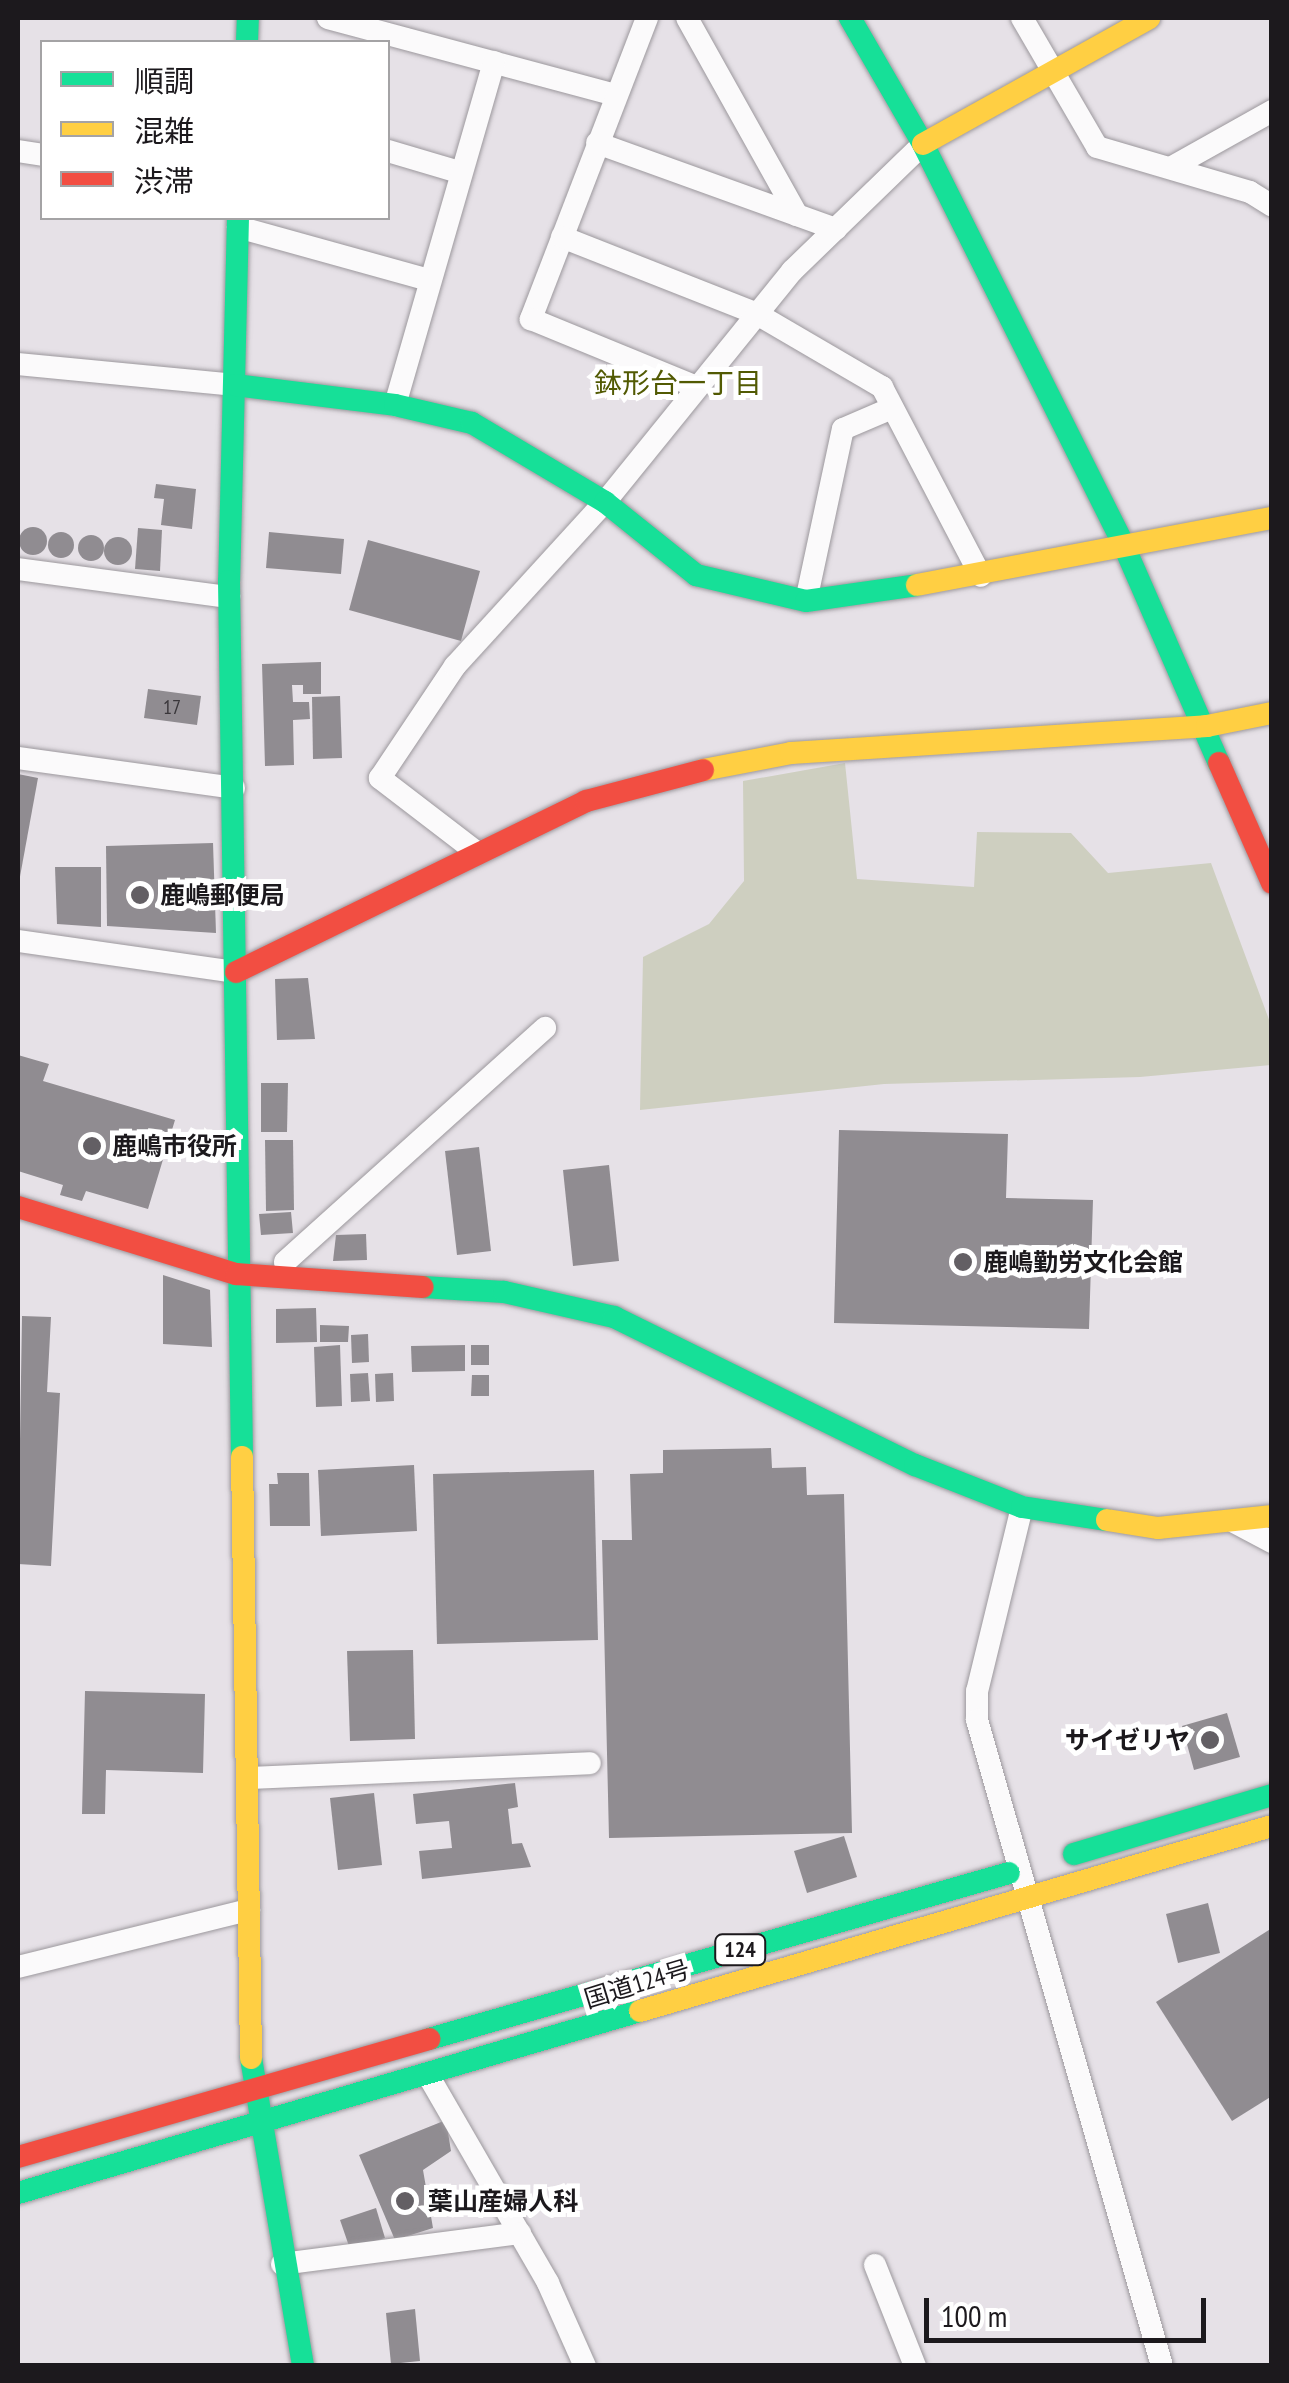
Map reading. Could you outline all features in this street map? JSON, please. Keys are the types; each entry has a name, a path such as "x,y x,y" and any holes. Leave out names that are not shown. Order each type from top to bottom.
{"main road":[{"path":"850,18 923,144 1124,546 1207,726 1272,883"},
{"path":"923,144 1150,18"},
{"path":"238,222 229,597 236,972 236,1274 253,2090 302,2366"},
{"path":"235,384 395,405 509,440 606,502 696,575 729,588 806,601 980,576 1272,518"},
{"path":"236,972 475,851 586,800 743,759 1207,726 1272,713"},
{"path":"18,1208 236,1274 504,1292 576,1304 614,1317 914,1465 1022,1506 1158,1528 1272,1516"},
{"name":"国道124号","path":"18,2158 1272,1795"},
{"name":"国道124号","path":"18,2192 1272,1826"}],"street":[{"path":"328,18 616,95"},
{"path":"647,18 531,318 697,387"},
{"path":"687,18 797,215"},
{"path":"1022,18 1050,74 1097,147 1172,167 1272,206"},
{"path":"395,405 426,279 494,62"},
{"path":"1172,167 1272,110"},
{"path":"597,143 836,229"},
{"path":"475,851 380,778 455,666 606,502 757,314 923,144"},
{"path":"390,151 458,172"},
{"path":"238,222 426,279"},
{"path":"562,237 757,314 882,387 980,576"},
{"path":"18,364 235,384"},
{"path":"806,601 843,428 892,408"},
{"path":"18,569 229,597"},
{"path":"18,758 234,788"},
{"path":"18,940 236,972"},
{"path":"285,1262 545,1028"},
{"path":"1022,1506 977,1691 977,1720 1038,1864 1027,1896 1162,2366"},
{"path":"1234,1522 1272,1542"},
{"path":"249,1778 590,1764"},
{"path":"18,1968 249,1910"},
{"path":"428,2074 520,2233 585,2366"},
{"path":"282,2264 520,2233"},
{"path":"875,2264 915,2366"}],"shaded area":[{"path":"845,763 857,879 974,887 977,832 1071,833 1108,873 1211,863 1271,1025 1271,1065 1140,1077 884,1084 640,1110 643,957 709,924 744,881 743,781"}],"building":[{"path":"156,484 196,489 192,529 161,525 164,499 154,498"},
{"path":"33,527 43,531 47,541 43,551 33,555 23,551 19,541 23,531"},
{"path":"138,528 162,530 160,571 135,569"},
{"path":"61,532 70,536 74,545 70,554 61,558 52,554 48,545 52,536"},
{"path":"269,532 344,539 341,574 266,568"},
{"path":"91,535 100,539 104,548 100,557 91,561 82,557 78,548 82,539"},
{"path":"118,537 128,541 132,551 128,561 118,565 108,561 104,551 108,541"},
{"path":"368,540 480,571 461,641 349,610"},
{"path":"321,662 321,694 303,694 303,685 292,685 293,702 309,702 310,719 293,720 294,765 265,766 262,664"},
{"path":"148,689 201,696 197,725 144,718"},
{"path":"340,696 342,758 313,759 312,697"},
{"path":"18,774 38,778 19,882 18,881"},
{"path":"213,843 216,933 107,926 106,846"},
{"path":"55,867 101,867 101,927 57,924"},
{"path":"282,879 283,909 256,910 255,880"},
{"path":"308,978 315,1039 277,1040 275,979"},
{"name":"鹿嶋市役所","path":"18,1055 49,1064 43,1081 175,1120 148,1209 86,1191 82,1201 60,1195 63,1185 18,1171"},
{"path":"261,1083 288,1083 287,1132 261,1132"},
{"name":"鹿嶋勤労文化会館","path":"839,1130 1008,1134 1006,1198 1093,1200 1089,1329 834,1323"},
{"path":"265,1140 293,1140 294,1210 266,1211"},
{"path":"479,1147 491,1251 457,1255 445,1151"},
{"path":"609,1165 619,1261 573,1266 563,1170"},
{"path":"291,1212 293,1233 261,1235 259,1214"},
{"path":"366,1234 367,1260 333,1261 336,1235"},
{"path":"163,1275 210,1290 212,1347 163,1344"},
{"path":"316,1308 317,1342 276,1343 276,1309"},
{"path":"22,1316 51,1317 47,1392 60,1393 51,1566 18,1564"},
{"path":"320,1325 349,1326 348,1342 320,1342"},
{"path":"368,1334 369,1362 352,1363 351,1335"},
{"path":"340,1345 342,1406 316,1407 314,1347"},
{"path":"465,1345 465,1371 412,1372 411,1346"},
{"path":"471,1345 489,1345 489,1365 471,1365"},
{"path":"368,1373 370,1401 351,1402 350,1374"},
{"path":"393,1373 394,1401 376,1402 375,1374"},
{"path":"472,1375 489,1375 489,1396 471,1396"},
{"path":"771,1448 772,1468 806,1467 807,1495 844,1494 852,1833 609,1838 602,1540 632,1540 630,1474 663,1473 663,1450"},
{"path":"414,1465 417,1531 321,1536 318,1470"},
{"path":"594,1470 598,1640 437,1644 433,1474"},
{"path":"277,1473 309,1473 310,1526 270,1526 269,1484 278,1484"},
{"path":"413,1650 415,1739 350,1741 347,1651"},
{"path":"85,1691 205,1694 203,1773 106,1770 105,1814 82,1814"},
{"path":"1227,1713 1240,1757 1194,1770 1182,1726"},
{"path":"515,1783 518,1807 508,1809 512,1844 522,1843 531,1867 422,1879 419,1851 452,1848 449,1821 416,1824 413,1794"},
{"path":"374,1793 382,1865 338,1870 330,1798"},
{"path":"844,1836 857,1877 807,1893 794,1851"},
{"path":"1208,1903 1220,1953 1178,1963 1166,1914"},
{"path":"1272,1928 1272,2096 1232,2121 1156,2002"},
{"name":"葉山産婦人科","path":"446,2120 451,2151 423,2170 433,2228 395,2240 359,2155"},
{"path":"376,2208 385,2238 350,2249 340,2220"},
{"path":"415,2309 420,2361 391,2364 386,2313"}],"traffic: fast":[{"path":"247,40 248,18"},
{"path":"850,18 923,144 1124,546 1219,763"},
{"path":"238,220 229,581 242,1457"},
{"path":"235,385 395,405 472,423 605,502 696,575 806,601 917,585"},
{"path":"423,1287 504,1292 614,1317 915,1465 1022,1507 1107,1520"},
{"path":"1074,1854 1272,1795"},
{"path":"429,2039 1009,1873"},
{"path":"18,2193 640,2011"},
{"path":"251,2058 303,2366"}],"traffic: slow":[{"path":"923,144 1149,18"},
{"path":"917,585 1272,518"},
{"path":"703,770 791,753 1207,726 1272,713"},
{"path":"242,1457 251,2058"},
{"path":"1107,1520 1158,1528 1272,1516"},
{"path":"640,2011 1272,1826"}],"traffic: jam":[{"path":"1219,763 1272,883"},
{"path":"236,972 586,801 703,770"},
{"path":"18,1207 236,1274 423,1287"},
{"path":"18,2157 429,2039"}],"place":[{"name":"鹿嶋郵便局","path":"140,895"},
{"name":"鹿嶋市役所","path":"92,1146"},
{"name":"鹿嶋勤労文化会館","path":"963,1262"},
{"name":"サイゼリヤ","path":"1210,1740"},
{"name":"葉山産婦人科","path":"405,2201"}],"district":[{"name":"鉢形台一丁目","path":"678,383"}]}
